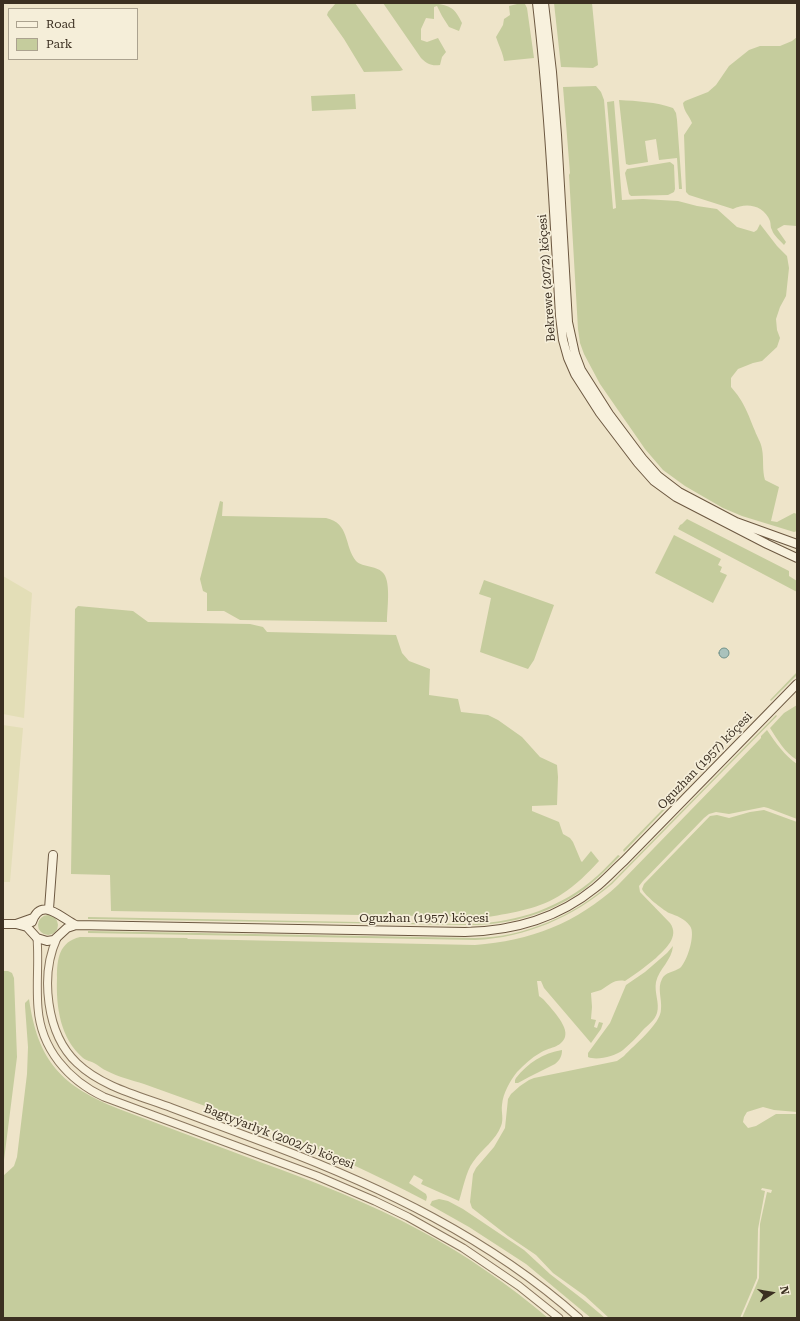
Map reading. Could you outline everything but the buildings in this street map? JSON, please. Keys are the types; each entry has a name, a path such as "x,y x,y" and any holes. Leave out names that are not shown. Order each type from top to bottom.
{"main road":[{"name":"Bekrewe (2072) köçesi","path":"537,3 545,72 560,316 563,340 568,358 575,374 600,413 638,463 654,481 676,497 797,558"},
{"name":"Bekrewe (2072) köçesi","path":"544,3 557,135 568,322 575,354 581,370 609,414 642,458 658,476 679,492 736,522 797,544"},
{"name":"Oguzhan (1957) köçesi","path":"3,924 16,924 27,927 35,935 47,941 60,935 67,928 76,925 472,932 504,929 534,922 570,905 595,888 624,861 797,684"},
{"path":"52,855 48,909 58,913 68,922 76,925"},
{"name":"Oguzhan (1957) köçesi","path":"16,924 33,918 41,911 48,909"},
{"path":"60,915 63,922 60,935"},
{"path":"33,918 32,925 35,935"}],"street":[{"name":"Bagtyýarlyk (2002/5) köçesi","path":"35,935 39,956 37,996 38,1010 42,1030 48,1046 56,1058 67,1072 77,1081 111,1099 317,1176 375,1201 463,1248 514,1282 559,1318"},
{"name":"Bagtyýarlyk (2002/5) köçesi","path":"60,935 52,952 48,988 52,1021 57,1035 68,1053 89,1073 129,1092 318,1162 401,1200 438,1219 483,1246 519,1270 579,1318"}],"shaded area":[{"path":"3,576 32,593 24,718 3,714"},
{"path":"3,725 23,728 10,882 3,882"}],"green space":[{"path":"418,2 446,5 459,16 462,23 459,31 449,27 437,6 434,7 434,19 426,18 421,29 421,40 427,42 438,38 446,52 442,57 440,65 429,64 421,58 383,3"},
{"path":"336,3 355,3 403,70 364,72 327,15"},
{"path":"521,3 525,4 527,8 534,58 504,61 496,37 503,25 504,19 510,15 509,6"},
{"path":"554,3 592,3 598,65 593,68 561,67"},
{"path":"797,37 797,226 784,225 777,229 786,242 784,245 773,232 770,221 764,211 759,208 754,206 743,206 733,209 689,195 686,192 684,135 692,123 684,109 683,103 708,92 716,85 729,66 749,50 760,46 780,46"},
{"path":"596,86 601,92 604,100 613,209 616,208 607,102 614,101 622,200 643,199 678,201 717,209 737,227 754,232 760,224 787,256 789,268 786,296 776,319 777,330 780,338 777,347 762,361 738,369 731,378 731,387 740,398 761,444 765,480 779,487 771,521 777,522 794,513 797,514 797,531 794,532 742,516 723,508 685,486 663,470 645,449 600,384 584,354 580,343 578,329 570,173 563,87"},
{"path":"355,94 356,109 312,111 311,96"},
{"path":"619,100 640,101 673,108 676,113 677,120 682,189 679,189 677,158 659,160 656,139 645,141 648,162 629,165 626,164"},
{"path":"670,162 674,165 674,192 668,195 631,196 629,194 625,173 627,169"},
{"path":"220,501 223,502 222,516 326,518 334,521 343,530 352,555 356,561 362,565 378,569 384,574 388,590 387,622 240,620 224,611 207,611 207,593 203,591 200,579"},
{"path":"687,519 789,571 789,576 797,581 797,592 678,529"},
{"path":"674,535 721,559 718,565 722,567 720,572 727,575 713,603 655,573"},
{"path":"484,580 554,605 534,660 528,669 480,652 491,598 479,594"},
{"path":"78,606 133,611 148,622 250,624 263,627 267,632 396,635 402,653 409,661 430,669 429,695 458,699 461,712 488,715 498,720 522,737 540,757 557,765 557,805 532,806 532,811 559,822 563,834 570,838 573,842 582,862 591,851 599,861 577,883 554,899 526,909 488,917 111,911 110,875 71,874 75,609"},
{"path":"797,672 797,675 771,701 770,700"},
{"path":"797,705 797,760 785,750 770,728 784,713"},
{"path":"776,715 777,716 612,884 597,896 565,916 530,930 512,935 475,940 88,933 88,931 475,938 494,937 530,929 564,915 596,895 611,883"},
{"path":"767,730 784,753 797,764 797,819 764,807 729,814 716,812 709,814 643,881 639,886 640,892 670,923 673,928 672,938 667,947 656,958 625,981 615,982 601,990 591,993 591,1019 596,1020 594,1027 597,1028 599,1022 603,1023 601,1029 591,1043 544,988 541,981 537,981 539,996 562,1022 565,1037 558,1045 543,1051 531,1059 512,1079 505,1092 502,1108 502,1121 499,1131 471,1166 459,1201 421,1184 423,1180 414,1175 409,1183 426,1194 426,1201 364,1170 280,1133 144,1084 120,1077 83,1058 75,1050 64,1032 57,1000 57,971 59,958 63,947 73,939 80,937 475,945 515,939 552,928 586,910 618,885 761,738"},
{"path":"697,774 698,775 624,852 623,850"},
{"path":"764,810 797,822 797,1112 774,1110 763,1107 747,1112 743,1122 748,1128 756,1126 776,1114 797,1114 797,1318 742,1318 759,1278 760,1224 767,1192 771,1193 772,1190 762,1188 761,1190 765,1191 758,1229 757,1278 740,1318 609,1318 585,1296 553,1273 536,1255 508,1236 472,1208 470,1202 473,1174 476,1168 494,1147 505,1128 508,1099 520,1086 534,1078 617,1061 652,1028 660,1015 660,986 662,979 667,973 680,968 683,965 690,948 692,930 685,921 666,911 646,895 642,889 644,884 710,816 717,815 729,818"},
{"path":"618,855 620,856 586,888 558,905 528,917 513,921 481,925 88,919 88,917 465,924 498,922 530,914 561,901 590,882"},
{"path":"48,915 55,918 58,925 55,932 48,935 41,932 38,925 41,918"},
{"path":"673,946 670,956 656,982 658,1009 653,1020 620,1052 601,1058 588,1057 588,1053 610,1023 626,985 645,972"},
{"path":"3,971 12,973 14,978 17,1057 3,1168"},
{"path":"29,999 33,1021 46,1055 56,1069 68,1081 82,1091 119,1109 301,1177 382,1211 438,1240 471,1260 503,1282 548,1318 3,1318 3,1176 14,1166 17,1157 27,1074 28,1047 25,1003"},
{"path":"562,1050 560,1058 555,1064 518,1083 515,1083 516,1078 531,1063 542,1056"},
{"path":"439,1199 448,1201 463,1209 524,1250 550,1274 605,1318 591,1318 526,1264 469,1227 430,1205 432,1201"}],"water":[{"path":"724,648 729,653 724,658 719,653"}]}
